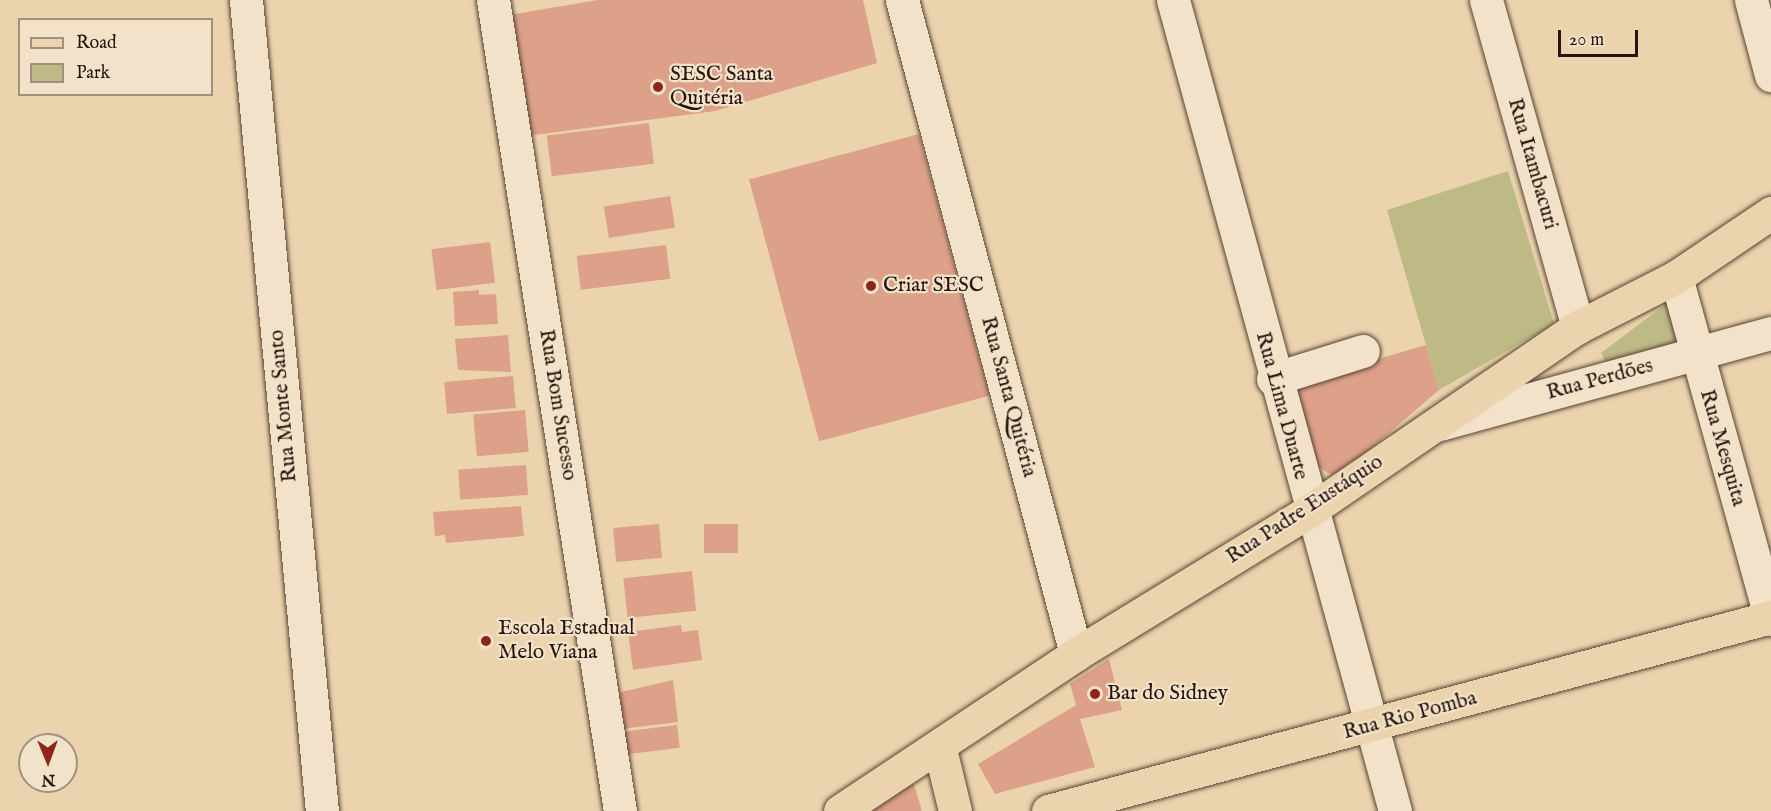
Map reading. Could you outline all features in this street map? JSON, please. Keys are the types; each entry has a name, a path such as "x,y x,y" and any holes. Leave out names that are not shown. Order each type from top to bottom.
{"main road":[{"name":"Rua Padre Eustáquio","path":"840,811 940,749 1076,654 1309,511 1578,327 1676,277 1771,213"},
{"name":"Rua Rio Pomba","path":"1048,811 1371,727 1771,618"},
{"path":"940,749 956,811"}],"street":[{"name":"Rua Monte Santo","path":"246,0 322,811"},
{"name":"Rua Bom Sucesso","path":"493,0 620,811"},
{"name":"Rua Santa Quitéria","path":"902,0 1076,654"},
{"name":"Rua Lima Duarte","path":"1173,0 1309,511 1395,811"},
{"name":"Rua Itambacuri","path":"1486,0 1578,327"},
{"path":"1751,0 1771,75"},
{"name":"Rua Mesquita","path":"1676,277 1695,354 1771,618"},
{"name":"Rua Perdões","path":"1430,427 1771,333"},
{"path":"1273,379 1363,351"}],"green space":[{"path":"1508,171 1554,324 1439,390 1387,210"},
{"path":"1666,304 1683,351 1606,363 1601,353"}],"building":[{"name":"SESC Santa Quitéria","path":"598,0 863,0 877,63 715,111 527,136 509,15"},
{"path":"649,123 654,164 552,176 547,136"},
{"name":"Criar SESC","path":"919,134 989,396 819,441 749,180"},
{"path":"670,196 675,228 609,238 604,206"},
{"path":"490,242 495,283 436,290 431,249"},
{"path":"666,245 670,279 581,290 577,256"},
{"path":"479,290 479,295 496,294 498,324 455,326 453,292"},
{"path":"508,335 511,372 458,370 455,339"},
{"path":"1426,345 1439,390 1346,470 1332,475 1318,467 1296,383"},
{"path":"513,376 516,408 447,414 444,382"},
{"path":"525,410 529,452 477,456 473,415"},
{"path":"526,465 528,495 460,500 458,470"},
{"path":"521,506 524,536 446,543 445,535 435,536 433,512"},
{"path":"659,524 662,558 616,562 613,528"},
{"path":"704,524 738,524 738,553 704,553"},
{"path":"692,571 696,611 628,618 623,578"},
{"path":"681,625 682,632 698,630 702,660 633,670 628,632"},
{"path":"1109,659 1122,710 1080,719 1095,767 995,794 978,764 1076,705 1070,684"},
{"path":"673,680 678,722 621,729 617,693"},
{"path":"677,725 680,748 625,755 622,732"},
{"path":"912,778 922,811 868,811"}],"place":[{"name":"SESC Santa Quitéria","path":"658,87"},
{"name":"Criar SESC","path":"871,286"},
{"name":"Escola Estadual Melo Viana","path":"486,641"},
{"name":"Bar do Sidney","path":"1095,694"}]}
